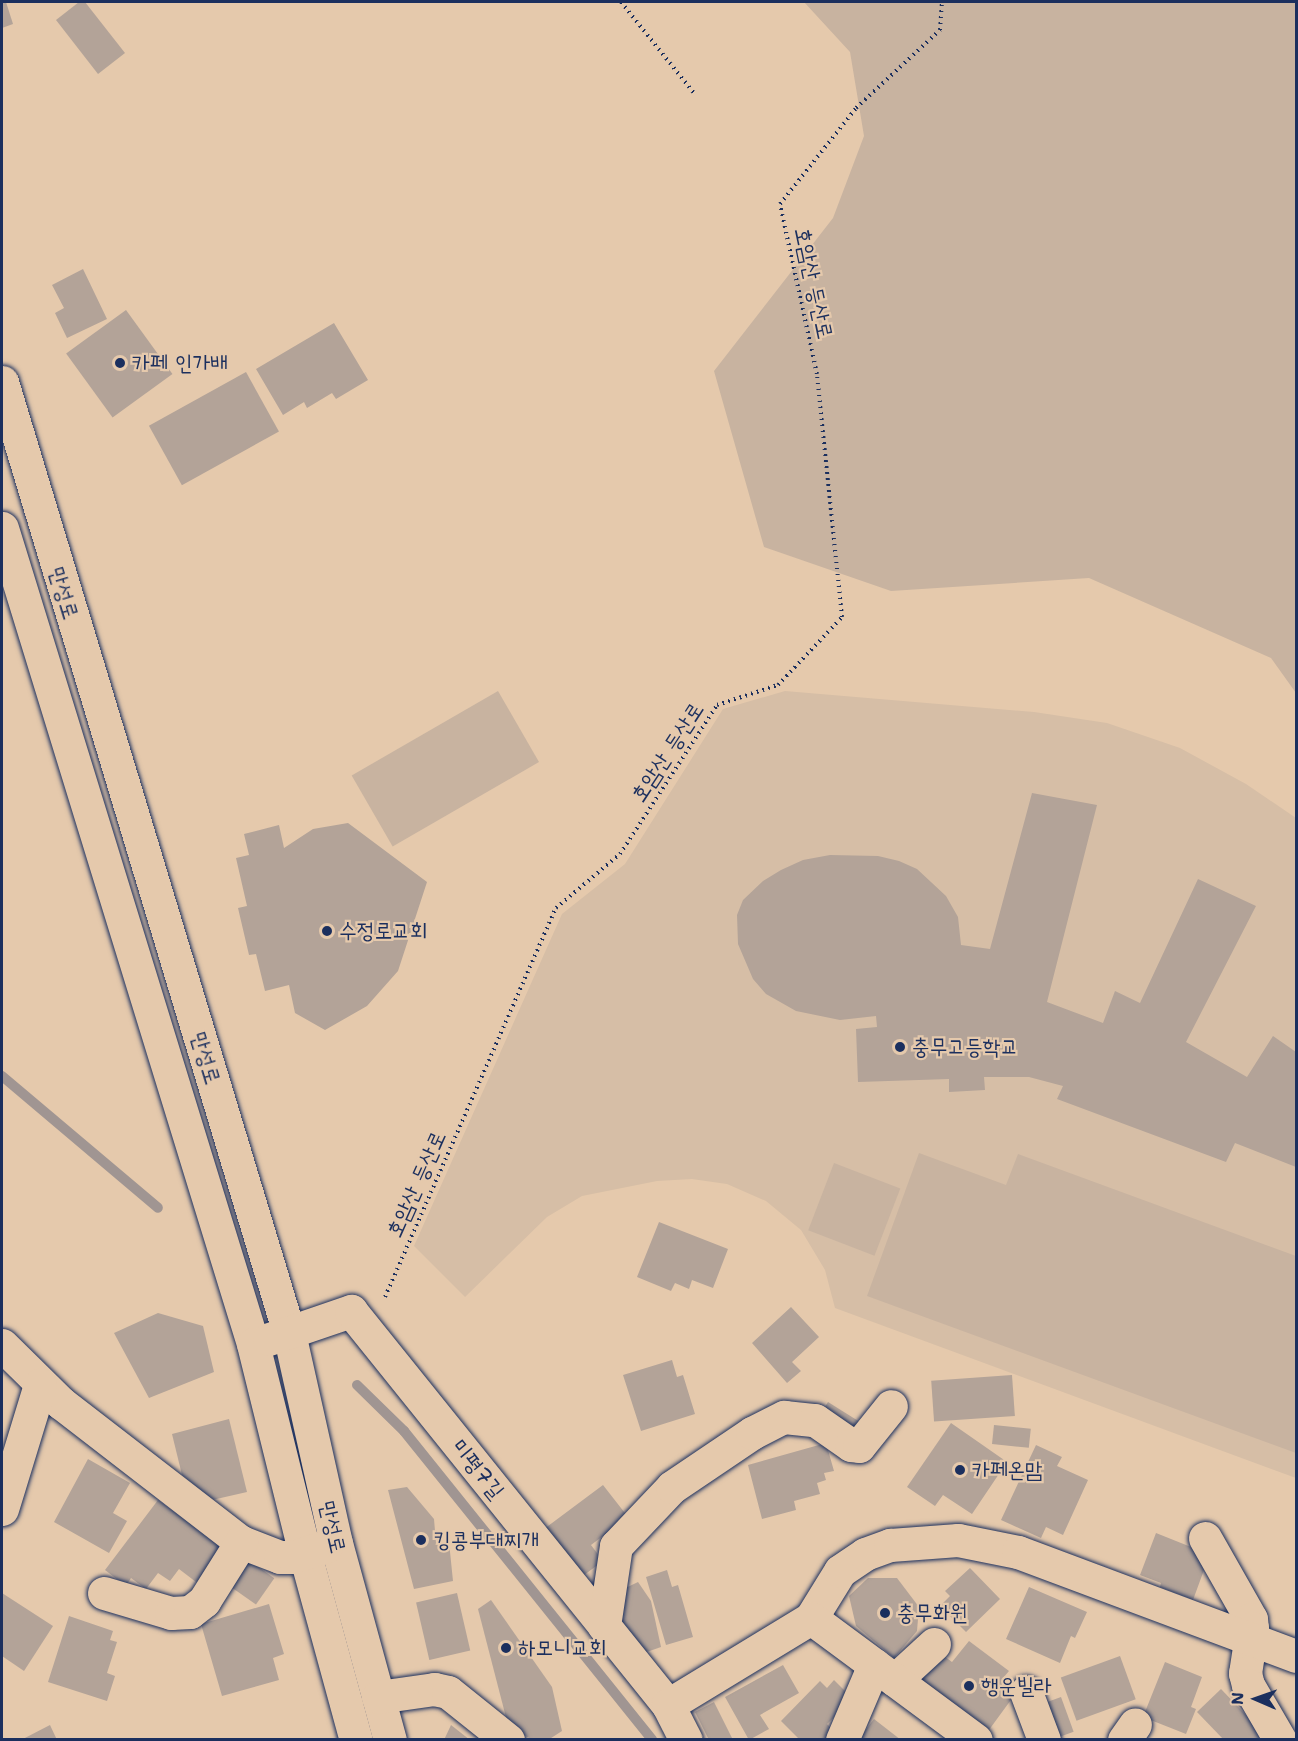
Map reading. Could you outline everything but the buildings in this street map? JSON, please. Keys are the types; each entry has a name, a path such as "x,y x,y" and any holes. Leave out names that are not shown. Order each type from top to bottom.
{"street":[{"name":"만성로","path":"2,382 290,1333 336,1543 390,1740"},
{"name":"만성로","path":"2,528 253,1344 305,1554 356,1740"},
{"name":"미평7길","path":"253,1344 351,1311 668,1705 686,1740"},
{"path":"2,1345 40,1385 241,1542 280,1557 305,1554 336,1543"},
{"path":"2,1509 40,1385"},
{"path":"604,1626 616,1546 672,1487 752,1433 784,1417 815,1420 851,1445 859,1446 891,1406"},
{"path":"1205,1538 1251,1619 1245,1673 1248,1685 1280,1740"},
{"path":"668,1705 811,1618 840,1571 865,1554 890,1545 958,1540 1018,1552 1296,1656"},
{"path":"104,1593 171,1613 190,1612 204,1601 241,1542"},
{"path":"811,1618 976,1740"},
{"path":"842,1740 884,1672 934,1644"},
{"path":"378,1697 434,1689 448,1692 508,1740"},
{"path":"1026,1692 1044,1740"}],"path":[{"path":"621,2 694,93"},
{"name":"호암산 등산로","path":"385,1296 556,908 620,854 717,705 778,685 842,617 817,374 780,204 856,108 940,30 942,2"}],"shaded area":[{"path":"804,2 1296,2 1296,693 1271,658 1089,578 891,591 764,547 714,371 833,218 864,136 850,52"},
{"path":"498,691 539,762 393,847 352,776"},
{"name":"충무고등학교","path":"785,691 1034,712 1107,723 1180,748 1246,784 1296,818 1296,1478 835,1308 825,1270 801,1230 766,1201 727,1184 692,1179 657,1181 582,1196 547,1217 465,1297 414,1246 562,914 625,864 723,709"},
{"path":"919,1153 1006,1185 1018,1154 1296,1256 1296,1453 867,1296"},
{"path":"834,1163 900,1188 874,1256 808,1230"}],"waterway":[{"path":"2,1076 158,1208"},
{"path":"357,1385 404,1431 652,1740"}],"place":[{"name":"카페 인가배","path":"120,363"},
{"name":"수정로교회","path":"327,931"},
{"name":"충무고등학교","path":"900,1047"},
{"name":"카페온맘","path":"960,1470"},
{"name":"킹콩부대찌개","path":"421,1540"},
{"name":"충무화원","path":"885,1613"},
{"name":"하모니교회","path":"506,1648"},
{"name":"행운빌라","path":"969,1686"}]}
